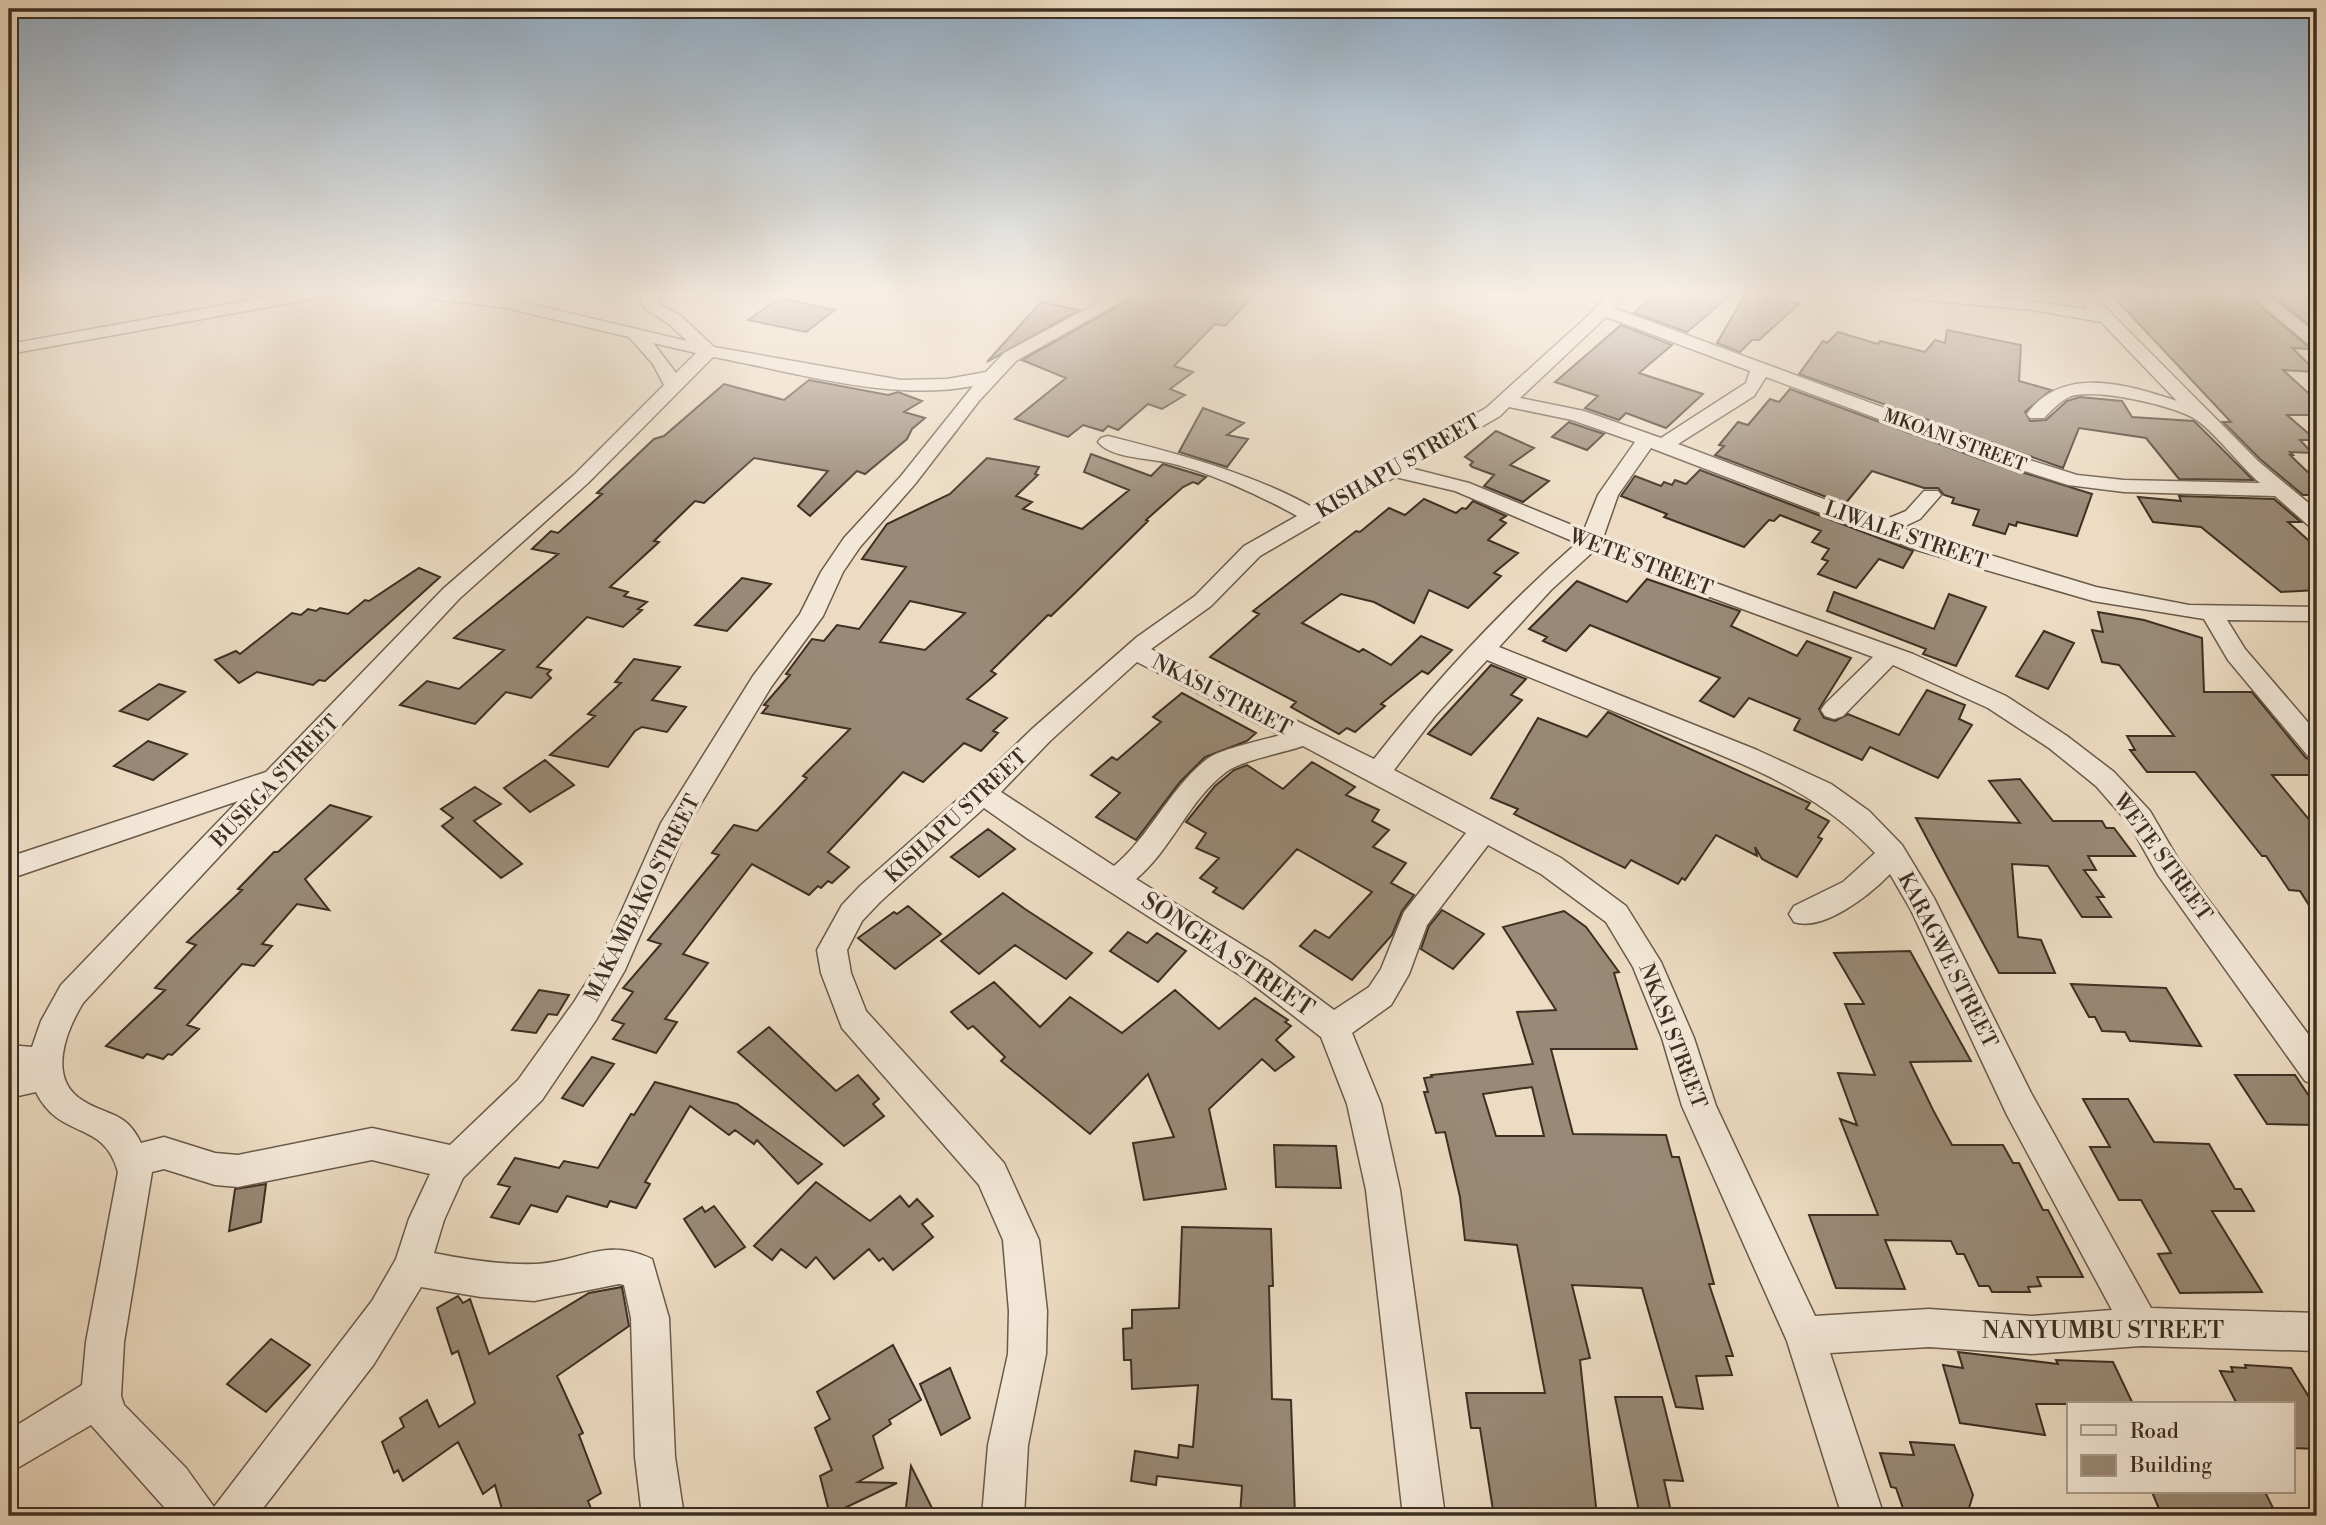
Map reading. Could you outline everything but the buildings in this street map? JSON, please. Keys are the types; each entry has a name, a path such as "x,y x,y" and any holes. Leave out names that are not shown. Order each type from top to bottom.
{"street":[{"path":"662,364 673,384"},
{"name":"BUSEGA STREET","path":"45,1069 59,1014 72,994 452,594 581,479 694,364"},
{"path":"785,364 901,386 947,385 993,376"},
{"name":"MAKAMBAKO STREET","path":"231,1516 360,1350 412,1266 427,1219 456,1161 515,1106 554,1058 610,970 675,823 762,682 811,616 832,572 852,542 1004,364"},
{"name":"KISHAPU STREET","path":"1003,1516 1008,1445 1027,1354 1028,1311 1020,1240 992,1174 853,1019 836,973 832,950 852,913 870,894 1135,651 1203,601 1252,551 1393,471 1507,401 1546,364"},
{"name":"MKOANI STREET","path":"1746,364 2014,462 2076,481 2124,486 2281,490"},
{"path":"2151,364 2251,465 2317,521"},
{"path":"1378,774 1426,710 1542,585 1590,543 1608,495 1655,442 1747,391 1754,384 1760,369"},
{"path":"2037,414 2062,394 2091,390 2128,392 2203,416"},
{"name":"LIWALE STREET","path":"1507,401 1577,415 1925,545 2093,594 2152,607 2211,612 2317,614"},
{"path":"1108,442 1127,449 1173,457 1275,495 1312,516"},
{"name":"WETE STREET","path":"1393,471 1462,487 1590,543 1889,654 1997,702 2058,742 2105,779 2140,818 2168,867 2317,1071"},
{"path":"1881,529 1913,515 1931,495"},
{"path":"2211,612 2236,654 2317,750"},
{"name":"KARAGWE STREET","path":"1483,649 1748,756 1822,792 1859,818 1892,853 1924,906 2019,1104 2141,1327"},
{"name":"NKASI STREET","path":"1135,651 1378,774 1551,866 1616,914 1640,952 1678,1038 1699,1106 1805,1336 1863,1516"},
{"path":"1834,710 1889,654"},
{"path":"1116,880 1146,855 1189,792 1219,764 1304,737"},
{"path":"9,868 277,778"},
{"name":"SONGEA STREET","path":"983,793 1038,832 1257,970 1334,1028 1364,1104 1383,1190 1424,1516"},
{"path":"1334,1028 1380,996 1394,974 1414,920 1483,831"},
{"path":"1804,914 1845,897 1873,875 1892,853"},
{"path":"9,1059 45,1069 62,1104 70,1111 106,1125 131,1152 135,1172 132,1198 105,1342 101,1396 108,1416 172,1482 197,1516"},
{"path":"9,1084 45,1069"},
{"path":"133,1161 164,1153 215,1169 238,1171 372,1144 386,1145 421,1157 456,1161"},
{"path":"412,1266 499,1281 550,1281 624,1265 639,1272 650,1318 654,1457 663,1516"},
{"name":"NANYUMBU STREET","path":"1805,1336 1929,1328 2032,1335 2141,1327 2317,1332"},
{"path":"9,1453 101,1396"}]}
